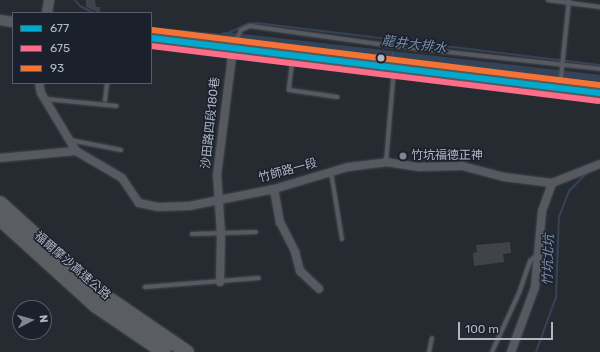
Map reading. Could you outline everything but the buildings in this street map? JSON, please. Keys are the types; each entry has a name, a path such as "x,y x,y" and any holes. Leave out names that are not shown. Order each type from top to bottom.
{"highway":[{"name":"福爾摩沙高速公路","path":"0,203 96,290 186,352"},
{"name":"福爾摩沙高速公路","path":"0,219 96,306 164,352"}],"street":[{"path":"47,12 48,0"},
{"path":"0,20 12,22"},
{"path":"152,38 560,84 600,92"},
{"name":"沙田路四段180巷","path":"220,282 221,233 217,175 233,48"},
{"name":"竹師路一段","path":"39,84 41,93 76,151 122,178 139,203 167,208 219,200 274,189 348,167 386,162 419,167 462,166 504,177 552,183 600,164"},
{"path":"0,158 76,151"},
{"path":"512,352 535,287 542,211 552,183"},
{"path":"274,189 280,222 295,252 300,272 319,289"}],"lane":[{"path":"548,0 600,7"},
{"path":"560,84 569,2"},
{"path":"233,48 241,30 250,26 562,65 600,68"},
{"path":"293,55 290,90 338,97"},
{"path":"386,162 394,65"},
{"path":"105,100 107,84"},
{"path":"46,99 117,106"},
{"path":"68,140 121,150"},
{"path":"331,172 342,239"},
{"path":"192,234 256,232"},
{"path":"492,352 518,293 530,261 537,255"},
{"path":"145,287 259,278"},
{"path":"429,352 432,338"}],"path":[{"path":"393,49 394,65"}],"waterway":[{"path":"75,0 80,6 92,12"},
{"path":"152,28 224,35 248,24 257,23 600,65"},
{"name":"龍井大排水","path":"224,35 600,78"},
{"name":"竹坑北坑","path":"536,352 556,297 559,217 569,191 586,174"}],"transit line":[{"name":"93","path":"152,30 600,85"},
{"name":"677","path":"152,38 600,93"},
{"name":"675","path":"152,46 599,101"}],"place":[{"name":"竹坑福德正神","path":"403,156"}]}
